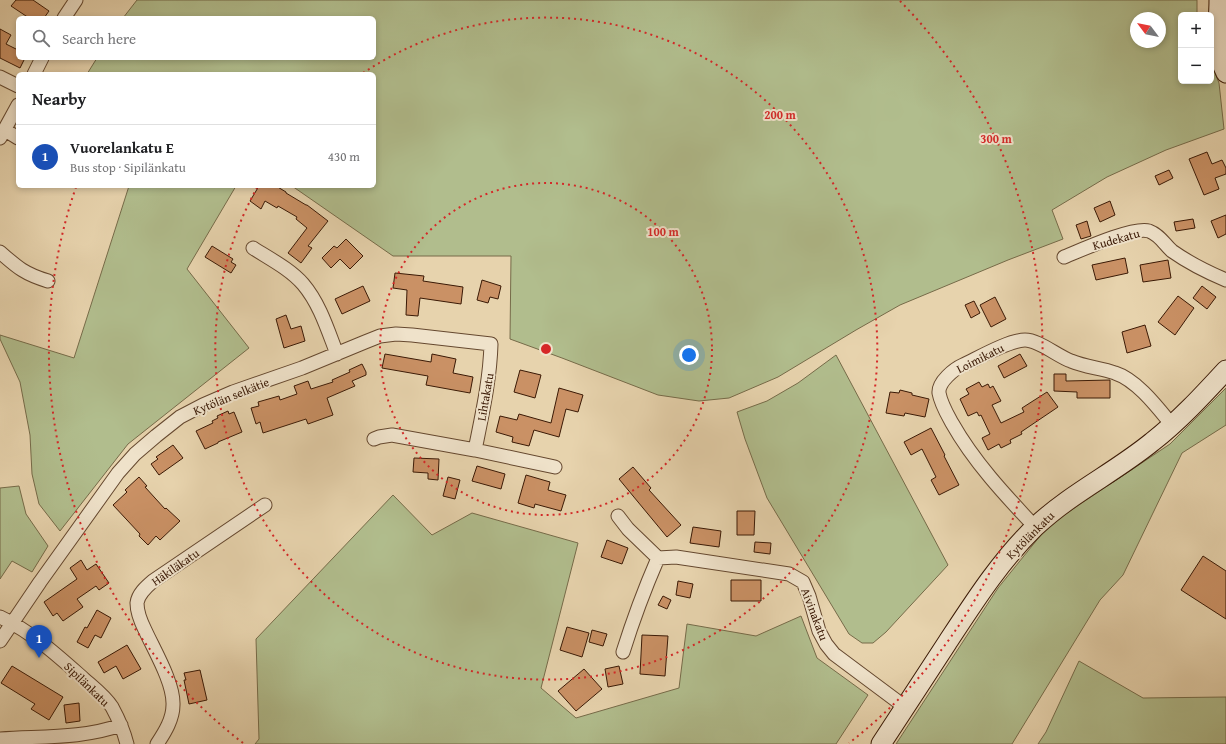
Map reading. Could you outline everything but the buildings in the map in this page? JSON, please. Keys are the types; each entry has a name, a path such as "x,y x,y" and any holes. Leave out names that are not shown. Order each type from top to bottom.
{"street":[{"path":"1219,0 1217,37 1219,56 1226,73"},
{"path":"65,16 71,2"},
{"path":"35,72 41,60"},
{"path":"0,77 16,85"},
{"path":"16,109 2,134 16,138"},
{"name":"Kudekatu","path":"1064,257 1131,232 1148,231 1159,237 1171,250 1196,267 1226,280"},
{"path":"253,248 287,270 303,284 313,297 337,354"},
{"path":"0,252 22,270 33,276 48,281"},
{"name":"Kytölän selkätie","path":"0,641 48,570 114,478 135,454 180,418 203,405 233,392 302,368 380,336 396,334 491,344"},
{"name":"Loimikatu","path":"1035,527 974,458 944,410 939,391 944,379 957,368 1013,342 1025,340 1036,342 1072,362 1117,373 1142,392 1172,425"},
{"name":"Lihtakatu","path":"475,450 487,389 491,344"},
{"name":"Kytölänkatu","path":"881,744 960,623 1000,566 1017,545 1064,502 1152,442 1189,409 1226,370"},
{"path":"374,439 392,435 475,450 555,467"},
{"name":"Häkiläkatu","path":"157,744 170,722 173,704 166,675 138,613 137,603 140,596 153,582 265,505"},
{"path":"618,516 628,529 658,558 641,599 623,652"},
{"name":"Aivinakatu","path":"658,558 684,558 789,574 803,582 809,596 819,631 826,644 834,654 905,707"},
{"name":"Sipilänkatu","path":"0,617 25,630 96,690 111,706 121,725 127,744"},
{"path":"0,739 80,735 109,730 121,725"}],"green space":[{"path":"137,0 1197,0 1197,12 1178,12 1178,84 1214,84 1214,70 1219,83 1224,129 1166,150 1107,177 1052,210 1063,239 900,305 778,377 729,398 699,401 658,395 510,339 511,256 393,256 295,188 376,188 376,72 88,72 96,60 376,60 376,16 125,16"},
{"path":"128,188 235,188 187,269 249,348 128,444 60,531 39,504 32,474 30,435 20,382 0,339 0,335 74,358"},
{"path":"836,355 948,565 886,632 873,643 862,643 849,634 767,498 745,439 737,412 767,401 798,383"},
{"path":"1226,388 1226,425 1182,453 1123,575 1100,600 1012,744 896,744 998,588 1049,525 1170,444"},
{"path":"19,486 26,514 48,546 32,572 12,561 0,579 0,488"},
{"path":"393,495 432,535 472,513 578,543 541,688 576,718 679,688 687,624 756,636 801,616 817,658 868,695 836,744 255,744 259,739 256,639"},
{"path":"1079,661 1143,698 1226,697 1226,744 1038,744 1046,732"}],"place":[{"name":"Vuorelankatu E","path":"39,658"}]}
